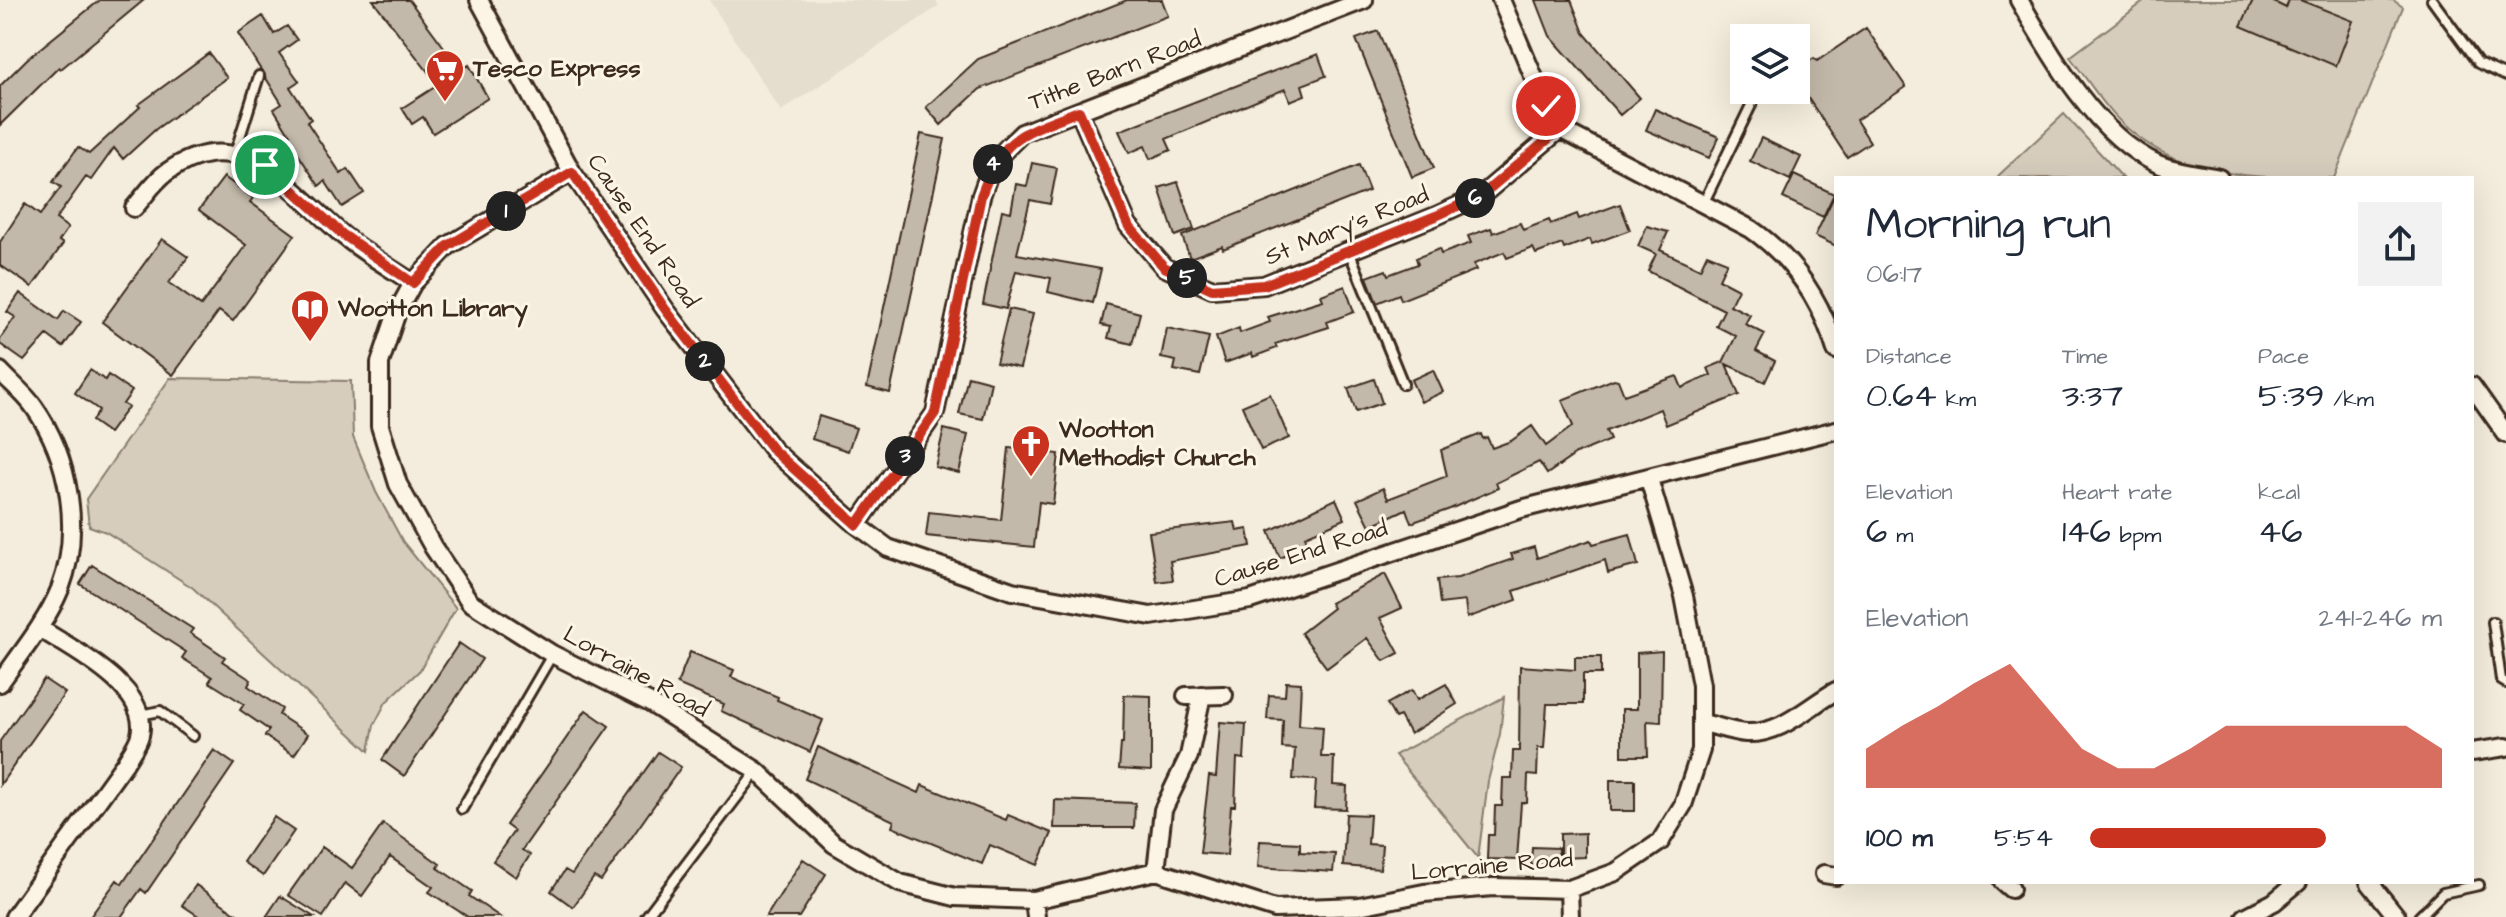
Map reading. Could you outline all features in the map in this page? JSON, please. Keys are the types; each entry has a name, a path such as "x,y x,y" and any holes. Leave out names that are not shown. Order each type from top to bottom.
{"street":[{"name":"Cause End Road","path":"479,0 572,172 665,309 773,450 857,525 888,548 1012,591 1151,616 1250,600 1521,509 1834,431"},
{"name":"Tithe Barn Road","path":"857,525 935,413 981,196 993,162 1022,133 1364,0"},
{"path":"1501,0 1546,106 1560,129 1751,229 1778,248 1800,274 1834,344"},
{"path":"2019,0 2067,77 2104,124 2158,172 2199,176"},
{"name":"St Mary's Road","path":"1079,111 1128,225 1164,267 1212,289 1264,285 1482,195 1560,129"},
{"path":"134,208 165,173 199,155 235,153 265,165 342,234 413,283"},
{"name":"Lorraine Road","path":"572,172 448,246 413,283 397,312 380,363 380,426 398,484 433,547 470,602 552,654 651,704 757,771 834,844 900,883 955,897 1034,900 1156,871 1275,913 1359,906 1424,893 1493,887 1569,889 1616,872 1660,842 1683,805 1701,750 1701,685 1684,596 1649,479"},
{"path":"0,371 33,405 56,445 71,507 70,549 60,589 39,628 0,683"},
{"path":"2474,389 2506,434"},
{"path":"14,917 125,763 140,736 140,715 135,701 101,668 39,628"},
{"path":"1703,723 1746,733 1767,731 1784,725 1834,692"},
{"path":"1156,871 1163,810 1189,756 1194,696 1224,695"},
{"path":"2474,752 2506,747"},
{"path":"2245,917 2274,902 2296,884"},
{"path":"2371,884 2397,917"},
{"path":"1569,889 1570,917"},
{"path":"1034,900 1036,917"}],"lane":[{"path":"2432,0 2478,63 2506,76"},
{"path":"235,153 259,76"},
{"path":"1703,205 1752,104"},
{"path":"1349,251 1403,384"},
{"path":"2493,622 2501,680 2506,683"},
{"path":"462,809 552,654"},
{"path":"140,715 160,711 193,736"},
{"path":"646,917 757,771"},
{"path":"2419,917 2443,893 2479,885"}],"shaded area":[{"path":"709,0 935,0 939,6 781,111"},
{"path":"2146,0 2393,0 2403,7 2335,176 2252,176 2200,167 2175,158 2128,129 2070,57"},
{"path":"2064,114 2121,176 1998,176"},
{"path":"170,378 351,381 353,437 376,492 403,542 456,608 420,670 386,702 374,725 369,751 193,588 106,532 89,526 86,499"},
{"path":"1504,697 1500,734 1488,781 1478,858 1395,755"}],"building":[{"path":"100,0 144,0 61,69 59,67 0,125 0,86 27,59"},
{"path":"373,0 409,0 461,70 469,65 488,98 433,133 423,117 412,124 402,108 438,85"},
{"path":"1127,0 1162,0 1168,16 980,89 941,125 926,107 978,59"},
{"path":"1536,0 1571,0 1584,33 1640,98 1620,115 1550,36"},
{"path":"2253,0 2270,0 2286,8 2289,0 2300,0 2353,21 2336,66 2241,26"},
{"path":"263,16 274,34 287,26 297,40 279,53 299,81 290,87 311,119 307,122 341,174 348,169 364,193 342,207 325,181 319,186 287,137 290,135 274,109 282,104 238,33"},
{"path":"1866,28 1906,87 1856,120 1870,142 1847,157 1810,101 1810,61 1814,58 1817,61"},
{"path":"1378,31 1434,168 1412,177 1356,39"},
{"path":"209,53 227,78 156,129 123,159 114,148 91,180 86,177 56,219 68,228 59,241 63,244 32,287 0,265 0,242 25,204 40,215 61,187 53,182 78,147 89,154 140,107 138,105"},
{"path":"1318,54 1326,76 1302,85 1305,95 1290,101 1285,89 1166,139 1171,150 1150,159 1145,146 1129,153 1119,131"},
{"path":"1655,109 1719,137 1709,158 1646,130"},
{"path":"921,134 945,139 890,393 867,387"},
{"path":"1761,138 1801,157 1790,180 1750,161"},
{"path":"1032,163 1057,168 1050,204 1030,200 1017,254 1101,269 1093,303 1048,292 1051,278 1016,271 1006,309 983,304 1002,210 1011,212 1016,184 1027,186"},
{"path":"1359,165 1369,191 1223,249 1222,246 1190,258 1182,236"},
{"path":"1794,175 1834,194 1823,217 1783,198"},
{"path":"224,177 253,198 250,202 295,235 233,321 219,311 173,375 102,322 162,239 188,257 169,283 201,306 246,245 199,210"},
{"path":"1178,182 1194,229 1175,236 1159,188"},
{"path":"1834,196 1834,245 1815,236"},
{"path":"1620,204 1630,230 1592,244 1590,239 1564,249 1562,244 1536,254 1533,248 1507,258 1504,252 1474,264 1476,270 1401,300 1399,294 1377,303 1367,277 1386,270 1388,275 1418,264 1416,258 1439,249 1441,254 1471,243 1468,236 1491,228 1493,233 1520,223 1523,230 1577,214 1579,219"},
{"path":"1647,226 1668,232 1660,250 1700,269 1707,254 1727,262 1719,279 1738,289 1730,305 1750,315 1745,324 1765,334 1756,351 1775,361 1765,382 1726,364 1739,395 1666,425 1660,409 1606,431 1610,440 1576,454 1547,474 1539,462 1496,483 1498,488 1450,509 1411,523 1406,509 1370,526 1357,500 1383,488 1388,499 1447,476 1441,450 1481,434 1483,439 1487,437 1492,448 1511,441 1532,426 1546,446 1573,426 1562,400 1614,379 1618,380 1624,395 1677,376 1682,388 1711,375 1708,368 1723,362 1736,336 1716,326 1724,310 1648,271 1656,254 1638,246"},
{"path":"1345,286 1354,312 1327,322 1329,327 1275,344 1277,348 1225,363 1216,337 1239,328 1240,333 1270,322 1268,317 1323,300 1321,295"},
{"path":"20,293 58,320 64,311 81,322 63,347 47,335 24,361 0,344 0,339 15,317 7,312"},
{"path":"1106,304 1140,313 1132,344 1108,338 1111,327 1101,325"},
{"path":"1009,309 1033,314 1020,368 996,363"},
{"path":"1167,328 1209,337 1200,375 1174,370 1176,361 1161,358"},
{"path":"90,370 105,380 108,375 132,391 123,404 128,407 109,433 92,421 99,410 75,393"},
{"path":"1433,370 1443,392 1421,402 1411,380"},
{"path":"968,376 991,382 983,419 959,414"},
{"path":"1374,379 1382,403 1356,412 1348,388"},
{"path":"1270,394 1289,438 1261,450 1242,406"},
{"path":"819,416 856,428 848,451 812,439"},
{"path":"944,429 968,435 959,473 935,467"},
{"name":"Wootton Methodist Church","path":"1009,448 1059,454 1053,504 1039,502 1034,547 926,536 929,512 1001,520"},
{"path":"1336,499 1345,519 1305,536 1309,546 1280,558 1269,531"},
{"path":"1235,522 1237,531 1248,529 1251,546 1170,561 1173,580 1157,582 1149,532"},
{"path":"1630,534 1638,565 1608,573 1605,560 1514,591 1517,600 1467,618 1465,601 1440,604 1437,580 1458,578 1513,559 1511,554 1534,547 1537,558 1591,540 1593,544"},
{"path":"92,565 193,629 190,633 225,657 222,661 251,680 248,686 282,709 279,715 308,734 294,755 265,736 269,730 240,710 244,704 209,682 212,677 182,658 186,652 80,584"},
{"path":"1385,574 1402,608 1380,618 1399,653 1384,661 1367,638 1327,668 1301,633 1333,608 1330,603"},
{"path":"459,643 482,659 404,776 382,760"},
{"path":"1662,651 1661,722 1647,721 1648,756 1622,756 1622,709 1637,709 1637,653"},
{"path":"690,652 734,670 731,677 823,720 810,752 721,711 724,704 677,684"},
{"path":"1575,657 1601,657 1601,674 1583,674 1583,704 1547,704 1544,748 1538,748 1537,776 1528,775 1527,803 1521,803 1517,860 1487,859 1488,835 1494,835 1495,806 1502,806 1503,778 1512,778 1513,751 1519,751 1520,666 1575,670"},
{"path":"44,679 65,693 0,785 0,741"},
{"path":"1286,682 1301,683 1299,725 1323,727 1321,757 1334,757 1333,785 1347,786 1346,809 1314,808 1316,780 1293,779 1295,749 1282,748 1283,720 1267,719 1269,695 1285,696"},
{"path":"1446,684 1457,704 1410,734 1400,716 1395,718 1387,704 1412,690 1417,700"},
{"path":"1124,695 1151,696 1151,771 1119,769"},
{"path":"586,710 609,726 522,850 530,855 516,877 493,861 514,831 506,825"},
{"path":"1220,722 1246,724 1244,759 1237,758 1235,806 1231,806 1227,855 1200,853 1209,776 1216,777"},
{"path":"818,747 919,793 922,785 1006,820 1008,815 1052,833 1038,865 990,845 982,864 892,827 894,821 805,779"},
{"path":"214,750 234,764 146,893 141,889 121,917 90,917 117,880 122,884"},
{"path":"658,752 681,767 601,881 594,877 573,907 551,891 565,870 572,874"},
{"path":"1610,780 1635,780 1635,811 1610,811"},
{"path":"1055,800 1135,803 1134,828 1054,828"},
{"path":"1346,814 1370,815 1368,844 1382,845 1380,869 1343,866"},
{"path":"274,817 294,831 263,876 243,862"},
{"path":"383,824 440,864 438,868 472,891 469,896 500,917 468,917 429,892 433,887 390,857 362,896 345,883 323,917 288,895 322,847 352,868"},
{"path":"1585,833 1585,857 1560,858 1560,834"},
{"path":"1260,841 1300,843 1300,852 1335,854 1333,872 1258,867"},
{"path":"1532,847 1558,848 1558,865 1531,865"},
{"path":"803,859 826,874 799,917 766,917"},
{"path":"196,885 241,917 200,917 182,905"},
{"path":"280,896 314,917 266,917"}],"place":[{"name":"Tesco Express","path":"445,103"},
{"name":"Wootton Library","path":"310,343"},
{"name":"Wootton Methodist Church","path":"1031,478"}],"route":[{"path":"265,165 342,234 413,283 448,246 572,172 665,309 773,450 857,525 935,413 981,196 993,162 1022,133 1079,111 1128,225 1164,267 1212,289 1264,285 1482,195 1560,129 1546,106"}]}
